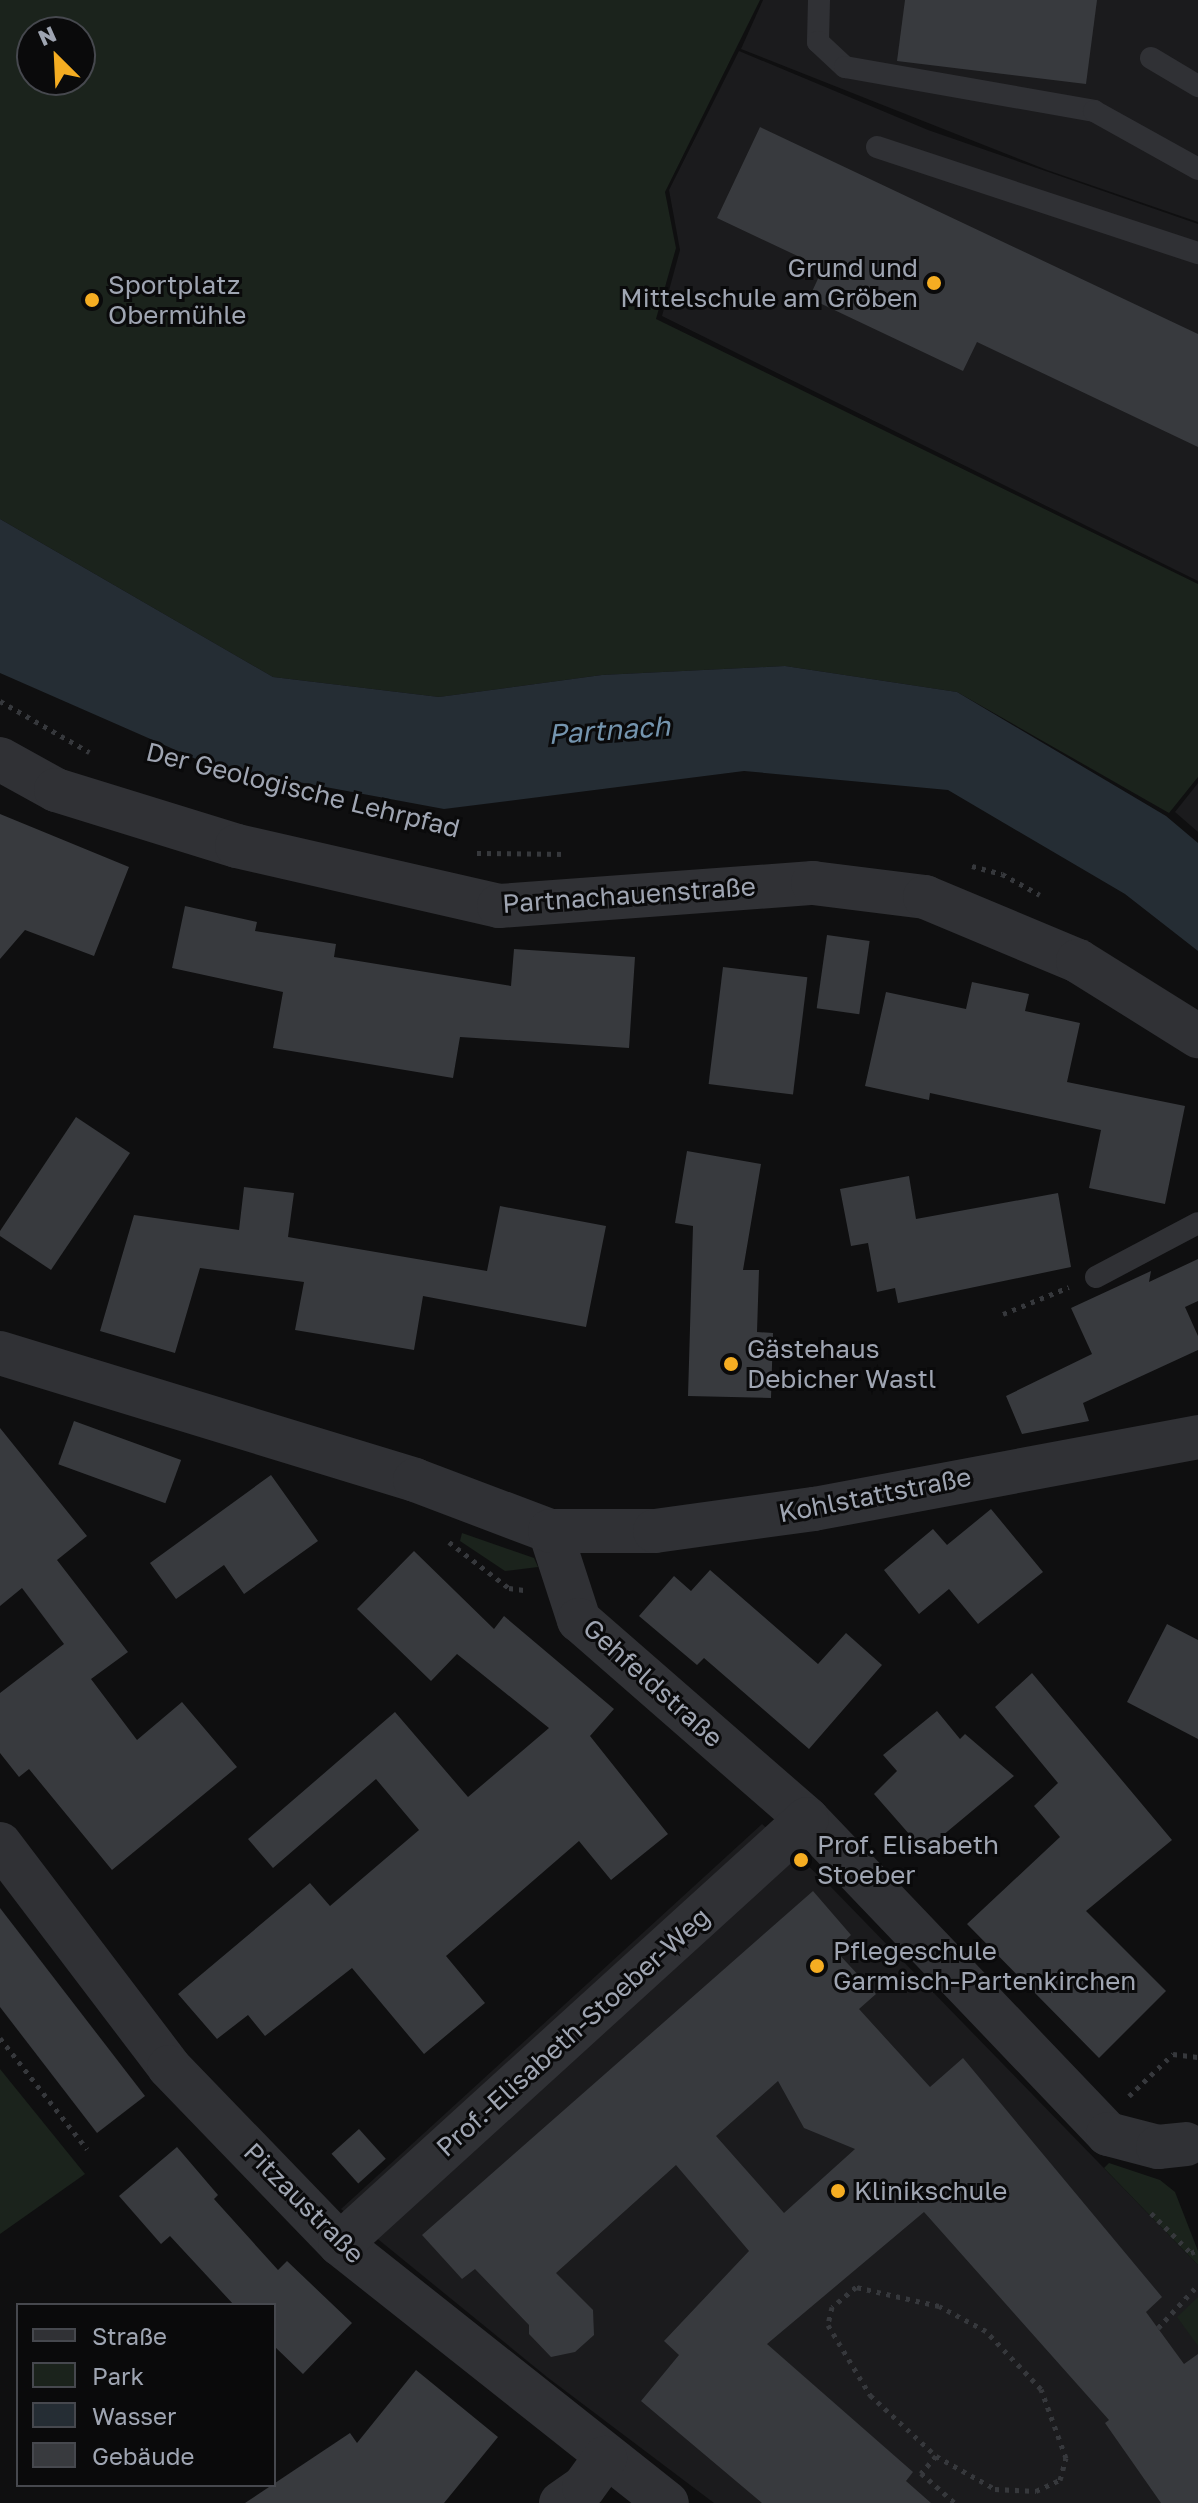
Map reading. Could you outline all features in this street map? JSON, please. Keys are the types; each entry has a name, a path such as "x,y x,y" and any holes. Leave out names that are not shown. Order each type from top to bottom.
{"street":[{"name":"Partnachauenstraße","path":"0,759 56,790 237,846 499,906 813,883 925,897 1078,961 1198,1036"},
{"path":"0,1353 463,1498 550,1531"},
{"name":"Kohlstattstraße","path":"550,1531 655,1531 814,1509 1198,1437"},
{"name":"Gehfeldstraße","path":"550,1531 579,1620 807,1819 1108,2134 1158,2147 1194,2146"},
{"name":"Prof.-Elisabeth-Stoeber-Weg","path":"340,2244 807,1819"},
{"name":"Pitzaustraße","path":"0,1844 169,2067 340,2244 605,2458 667,2503"},
{"path":"561,2503 584,2487 605,2458"}],"lane":[{"path":"819,0 818,42 845,67 1094,111 1198,169"},
{"path":"1151,58 1198,86"},
{"path":"877,147 1198,253"},
{"path":"1096,1277 1198,1223"}],"path":[{"path":"0,701 96,756"},
{"name":"Der Geologische Lehrpfad","path":"463,853 570,854"},
{"path":"956,862 1002,874 1044,896"},
{"path":"1003,1314 1096,1277"},
{"path":"463,1498 446,1539 509,1588 571,1595"},
{"path":"0,2038 87,2149"},
{"path":"1100,2124 1173,2054 1198,2057"},
{"path":"1151,2213 1191,2253 1198,2250"},
{"path":"1158,2328 1198,2285"},
{"path":"856,2287 904,2294 986,2331 1041,2389 1066,2458 1060,2480 1036,2491 995,2489 936,2456 870,2395 828,2325 832,2307 856,2287"},
{"path":"936,2456 921,2473 955,2503"}],"shaded area":[{"path":"763,0 1198,0 1198,222 1047,170 741,49"},
{"name":"Grund und Mittelschule am Gröben","path":"739,51 928,130 1198,224 1198,581 662,316 680,250 669,190"},
{"path":"1198,783 1198,832 1175,812"},
{"path":"762,1824 830,1886 1198,2265 1198,2503 714,2503 547,2377 341,2209"}],"green space":[{"path":"0,0 760,0 665,192 676,248 656,319 1198,584 1198,777 1169,813 957,692 785,666 602,675 439,697 273,677 0,519"},
{"path":"462,1533 534,1558 538,1567 505,1571 460,1541"},
{"path":"0,2069 85,2174 0,2234"},
{"path":"1109,2163 1160,2180 1175,2192 1198,2251 1198,2265 1104,2168"},
{"path":"1198,2297 1198,2346 1177,2317"}],"water":[{"name":"Partnach","path":"0,519 273,677 439,697 602,675 785,666 957,692 1166,816 1198,843 1198,951 1125,894 948,790 744,771 444,809 212,766 0,673"}],"building":[{"path":"905,0 1097,0 1086,84 897,61"},
{"path":"760,127 1198,334 1198,447 977,342 963,371 809,298 823,268 717,218"},
{"path":"0,814 129,867 94,956 25,930 0,959"},
{"path":"185,906 257,922 255,931 336,944 334,957 511,986 514,949 635,957 629,1048 460,1037 453,1078 273,1048 283,992 172,968"},
{"path":"827,935 870,941 859,1014 817,1008"},
{"path":"723,967 807,977 793,1094 709,1084"},
{"path":"972,982 1029,994 1025,1011 1080,1023 1067,1082 1185,1106 1165,1204 1089,1188 1101,1130 930,1093 929,1100 865,1086 886,992 966,1009"},
{"path":"76,1117 130,1153 51,1270 0,1236 0,1231"},
{"path":"687,1151 761,1164 743,1270 759,1270 757,1332 773,1333 771,1398 688,1396 693,1226 675,1223"},
{"path":"909,1176 916,1219 1058,1193 1071,1267 898,1303 895,1288 877,1292 868,1243 851,1246 840,1189"},
{"path":"244,1187 294,1193 288,1237 487,1271 500,1206 606,1226 586,1327 423,1296 414,1350 295,1330 304,1282 200,1268 175,1353 100,1331 134,1215 239,1230"},
{"path":"1198,1259 1198,1301 1185,1307 1198,1336 1198,1350 1083,1403 1089,1421 1022,1434 1006,1396 1092,1354 1071,1308 1151,1271 1149,1282"},
{"path":"74,1421 181,1460 165,1503 58,1464"},
{"path":"0,1428 87,1536 57,1560 128,1652 91,1679 137,1740 182,1702 237,1767 112,1870 29,1769 19,1777 0,1753 0,1693 64,1644 22,1588 0,1606"},
{"path":"271,1475 318,1541 244,1594 224,1565 176,1599 150,1563"},
{"path":"991,1509 1043,1572 978,1624 949,1589 919,1614 884,1570 933,1529 947,1545"},
{"path":"414,1551 494,1629 504,1616 614,1709 590,1736 668,1834 611,1880 579,1841 446,1956 485,2003 424,2054 352,1968 265,2036 248,2015 217,2039 178,1994 310,1883 330,1906 419,1830 376,1779 273,1868 248,1839 395,1712 468,1797 549,1728 457,1654 431,1681 357,1609"},
{"path":"710,1570 818,1664 846,1633 882,1665 809,1749 704,1658 697,1665 639,1616 674,1576 691,1591"},
{"path":"1167,1624 1198,1640 1198,1739 1127,1702"},
{"path":"1032,1673 1172,1840 1086,1911 1166,1991 1099,2058 967,1924 1060,1837 1034,1806 1058,1783 995,1707"},
{"path":"937,1711 960,1739 965,1734 1014,1776 924,1851 874,1794 897,1771 883,1755"},
{"path":"813,1891 851,1935 835,1950 876,1994 859,2009 930,2087 963,2058 1162,2297 1146,2312 1184,2364 1198,2354 1198,2503 1161,2503 1105,2423 1109,2420 924,2212 767,2344 913,2472 906,2481 931,2503 762,2503 641,2401 679,2355 664,2341 749,2251 676,2165 556,2273 593,2310 594,2335 575,2352 551,2357 529,2334 529,2325 475,2269 462,2279 422,2235","holes":["778,2081 804,2128 855,2149 784,2213 716,2136"]},
{"path":"0,1908 145,2096 97,2133 0,2007"},
{"path":"359,2129 386,2159 358,2183 332,2154"},
{"path":"177,2147 218,2195 214,2199 278,2270 287,2261 352,2323 303,2374 276,2348 276,2303 232,2303 170,2236 161,2244 119,2196"},
{"path":"416,2370 498,2437 444,2503 245,2503 269,2487 276,2487 276,2482 350,2433 357,2443"}],"place":[{"name":"Grund und Mittelschule am Gröben","path":"934,283"},
{"name":"Sportplatz Obermühle","path":"92,300"},
{"name":"Gästehaus Debicher Wastl","path":"731,1364"},
{"name":"Prof. Elisabeth Stoeber","path":"801,1860"},
{"name":"Pflegeschule Garmisch-Partenkirchen","path":"817,1966"},
{"name":"Klinikschule","path":"838,2191"}]}
